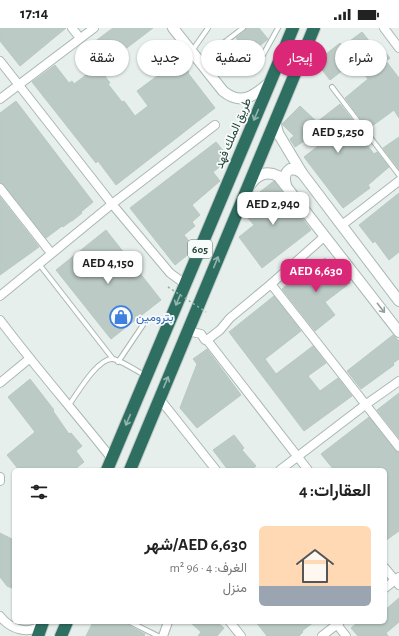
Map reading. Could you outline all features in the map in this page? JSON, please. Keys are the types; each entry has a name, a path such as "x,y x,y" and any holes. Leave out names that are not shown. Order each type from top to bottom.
{"highway":[{"name":"طريق الملك فهد","path":"110,465 269,83 290,28"},
{"name":"605","path":"131,468 314,28"},
{"path":"38,636 42,624"},
{"path":"61,636 66,624"}],"street":[{"path":"72,28 80,38"},
{"path":"0,99 94,28"},
{"path":"174,28 183,40"},
{"path":"384,28 399,48"},
{"path":"193,53 201,63"},
{"path":"0,61 112,204 170,274 185,284"},
{"path":"211,76 223,91 236,99 243,99 252,96 269,83"},
{"path":"275,121 278,133 302,173 399,301"},
{"path":"0,296 112,204 215,125"},
{"path":"286,185 284,179 285,175 290,170 297,170 302,173"},
{"path":"246,190 258,176 268,173 273,173 278,176 399,332"},
{"path":"342,224 399,181"},
{"path":"0,188 51,253"},
{"path":"207,340 220,330 230,318 325,236"},
{"path":"271,284 399,447"},
{"path":"0,320 29,359 69,405 110,465"},
{"path":"188,331 201,334 205,340 207,340 306,468"},
{"path":"0,383 29,359"},
{"path":"282,468 399,381"},
{"path":"160,398 214,468"},
{"path":"387,570 398,581 387,587"},
{"path":"2,619 11,627 27,632 32,631 41,624"},
{"path":"163,636 167,624"},
{"path":"232,624 241,636"},
{"path":"322,636 337,624"},
{"path":"339,624 346,636"}],"lane":[{"path":"193,50 208,28"},
{"path":"227,40 244,28"},
{"path":"265,51 278,28"},
{"path":"332,87 399,175"},
{"path":"39,264 113,360"},
{"path":"118,362 143,325"},
{"path":"69,405 96,367 108,360 118,362 146,376"},
{"path":"134,624 158,636"}],"path":[{"path":"168,287 206,312"}],"building":[{"path":"0,28 66,28 20,66 0,41"},
{"path":"113,28 153,28 129,46 129,40 97,40"},
{"path":"246,28 259,28 268,39 265,42 265,40 237,40 238,39 236,38 245,31"},
{"path":"362,32 368,40 351,40"},
{"path":"335,47 335,76 330,80 327,76 327,53"},
{"path":"387,62 399,78 399,118 394,110 368,129 345,98 368,79 366,76 387,76"},
{"path":"55,65 69,83 72,81 74,84 85,76 105,76 110,83 108,84 122,102 124,101 135,116 148,106 137,91 157,76 190,76 215,108 116,185 98,161 96,163 32,82"},
{"path":"16,101 93,202 72,221 63,227 62,226 46,238 4,185 0,183 0,113"},
{"path":"340,104 363,133 360,136 374,154 377,152 389,167 368,185 370,188 343,208 304,157 337,131 331,123 295,147 290,139 294,136 282,124 300,106 317,122"},
{"path":"399,137 399,169 383,148"},
{"path":"216,142 230,159 213,172 220,181 192,205 200,215 192,222 195,226 184,235 193,246 190,253 175,265 130,208"},
{"path":"274,181 311,230 262,268 239,237 254,225 247,217 264,205 256,195"},
{"path":"399,193 399,252 389,260 375,241 373,243 359,225"},
{"path":"0,197 39,247 0,275"},
{"path":"106,230 161,300 111,339 56,270"},
{"path":"325,258 338,274 341,272 350,283 325,302 335,315 315,331 282,289 295,278 297,280"},
{"path":"274,296 301,331 265,359 276,374 313,346 326,363 308,376 320,391 338,378 352,396 304,431 229,332"},
{"path":"393,335 399,341 399,359 393,363 394,365 361,389 347,371"},
{"path":"207,349 241,395 197,428 180,408 197,364 193,359"},
{"path":"30,379 54,410 53,411 69,434 71,433 82,446 76,451 84,462 76,468 17,468 7,455 35,432 8,397"},
{"path":"399,393 399,438 377,410"},
{"path":"369,417 395,450 399,452 399,531 387,540 387,468 332,468 321,454"},
{"path":"234,435 244,448 242,450 256,466 254,468 226,468 213,450"},
{"path":"0,533 12,539 12,588 7,586 0,577"},
{"path":"399,598 399,622 386,633 388,636 358,636 351,628 356,624 387,624 387,608"},
{"path":"92,624 128,624 145,634 144,636 86,636"},
{"path":"192,624 219,624 224,628 217,636 198,636 201,632"},
{"path":"258,624 311,624 302,631 303,632 299,636 267,636"}],"place":[{"name":"بترومين","path":"121,317"}]}
